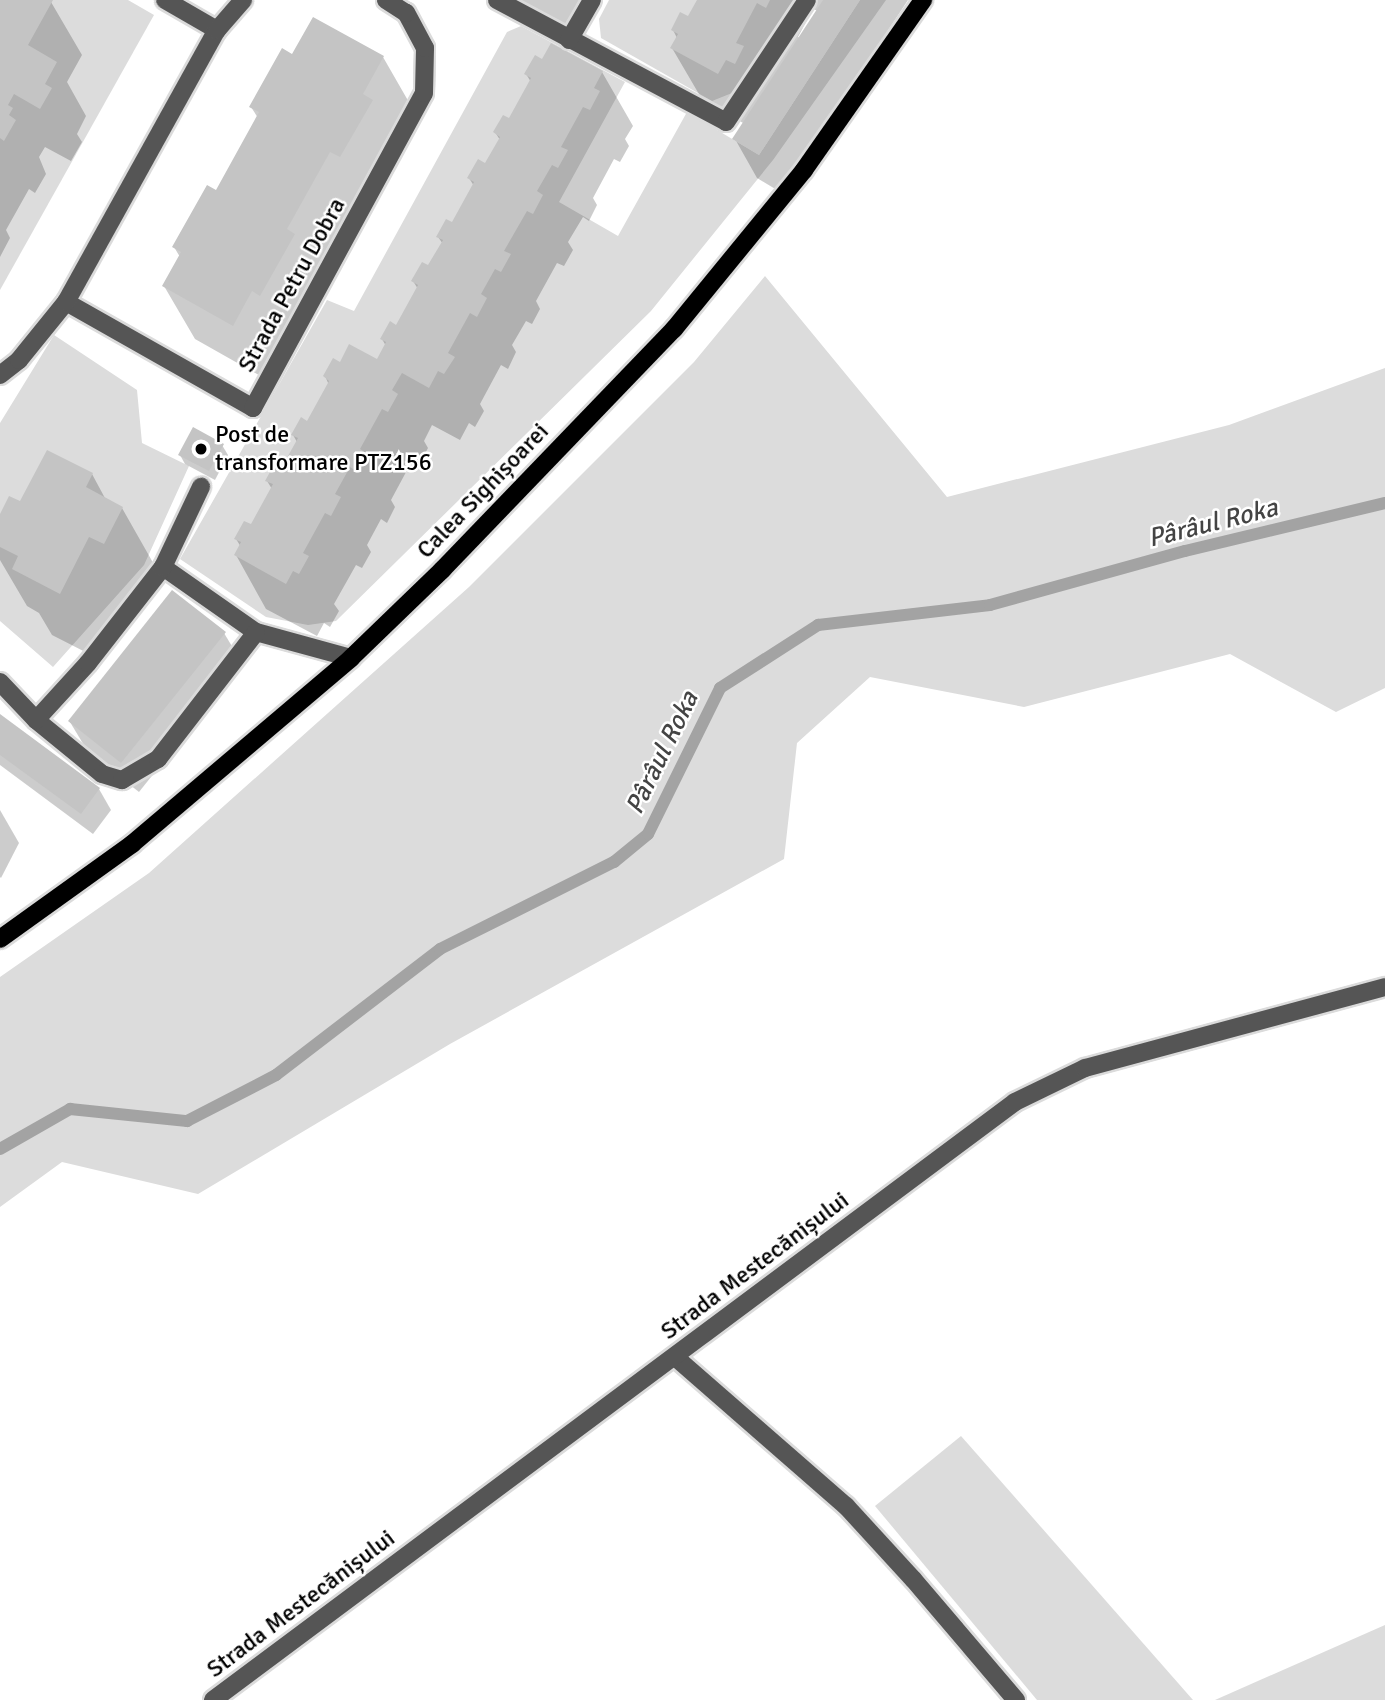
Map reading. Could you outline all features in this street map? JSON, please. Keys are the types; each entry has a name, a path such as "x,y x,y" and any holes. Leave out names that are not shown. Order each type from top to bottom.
{"main road":[{"name":"Calea Sighișoarei","path":"0,939 132,844 351,658 442,570 674,329 804,170 923,0"}],"street":[{"path":"165,0 217,30"},
{"path":"0,375 19,360 66,302 217,30 243,0"},
{"name":"Strada Petru Dobra","path":"66,302 253,408 424,93 425,48 406,13 386,0"},
{"path":"497,0 726,121 807,0"},
{"path":"569,40 592,0"},
{"path":"36,720 88,663 163,567 201,487"},
{"path":"163,567 256,632 351,658"},
{"path":"0,682 36,720 102,774 121,780 158,759 256,632"},
{"name":"Strada Mestecănișului","path":"212,1700 1015,1102 1085,1068 1385,987"},
{"path":"675,1357 846,1506 1016,1700"}],"shaded area":[{"path":"0,0 128,0 154,15 0,290"},
{"path":"609,0 795,0 732,93 712,101 601,38 599,19"},
{"path":"860,0 886,0 773,160 651,311 336,621 308,625 266,617 180,559 327,300 354,311 507,32 521,26 625,82 559,202 618,236 687,112 759,155"},
{"path":"765,276 947,497 1229,425 1385,368 1385,688 1336,712 1230,654 1024,707 870,677 797,743 784,859 450,1044 198,1194 62,1162 0,1207 0,977 149,873 469,587 694,362"},
{"path":"54,335 137,390 142,443 189,466 144,565 53,667 0,621 0,423"},
{"path":"961,1436 1193,1700 1037,1700 875,1506"},
{"path":"1385,1625 1385,1700 1215,1700"}],"building":[{"path":"0,0 53,0 28,45 57,62 45,84 52,88 40,109 14,94 8,105 13,108 9,115 16,120 4,141 0,138"},
{"path":"697,0 770,0 766,8 757,3 736,43 744,46 735,64 726,60 718,74 670,48 678,34 671,30 680,12 688,16"},
{"path":"823,0 860,0 759,155 732,139"},
{"path":"313,17 384,56 363,94 373,100 340,157 330,152 287,229 295,234 260,296 252,291 233,326 162,286 181,252 172,247 207,185 216,190 259,112 249,107 282,48 292,54"},
{"path":"551,43 603,71 594,88 600,91 590,110 583,107 561,147 568,150 558,168 552,165 537,191 543,195 533,214 527,211 504,251 511,254 501,272 495,269 481,294 487,298 477,317 470,313 448,353 455,357 444,374 438,371 429,388 402,373 392,390 398,394 388,412 382,409 360,449 366,453 356,471 350,467 335,494 341,497 331,516 325,513 303,553 309,556 299,574 293,571 286,584 234,555 241,542 234,539 244,521 251,524 273,484 265,481 276,461 283,465 298,438 291,435 301,417 307,421 329,381 323,376 333,358 340,362 349,344 377,359 386,342 380,339 390,321 396,325 418,285 411,281 422,262 428,265 443,240 436,237 446,219 452,222 474,182 467,178 478,159 485,163 500,137 493,132 503,115 509,118 531,78 524,74 535,55 542,59"},
{"name":"Post de transformare PTZ156","path":"193,427 224,444 209,471 178,455"},
{"path":"47,450 93,473 86,487 123,507 104,544 89,537 60,594 12,569 18,556 0,547 0,514 9,496 20,501"},
{"path":"172,590 226,632 121,763 68,721"},
{"path":"0,714 100,788 81,814 0,755"}],"waterway":[{"name":"Pârâul Roka","path":"0,1149 70,1109 187,1121 276,1075 440,949 614,862 648,834 720,688 818,625 990,605 1185,551 1385,503"}],"place":[{"name":"Post de transformare PTZ156","path":"201,449"}]}
